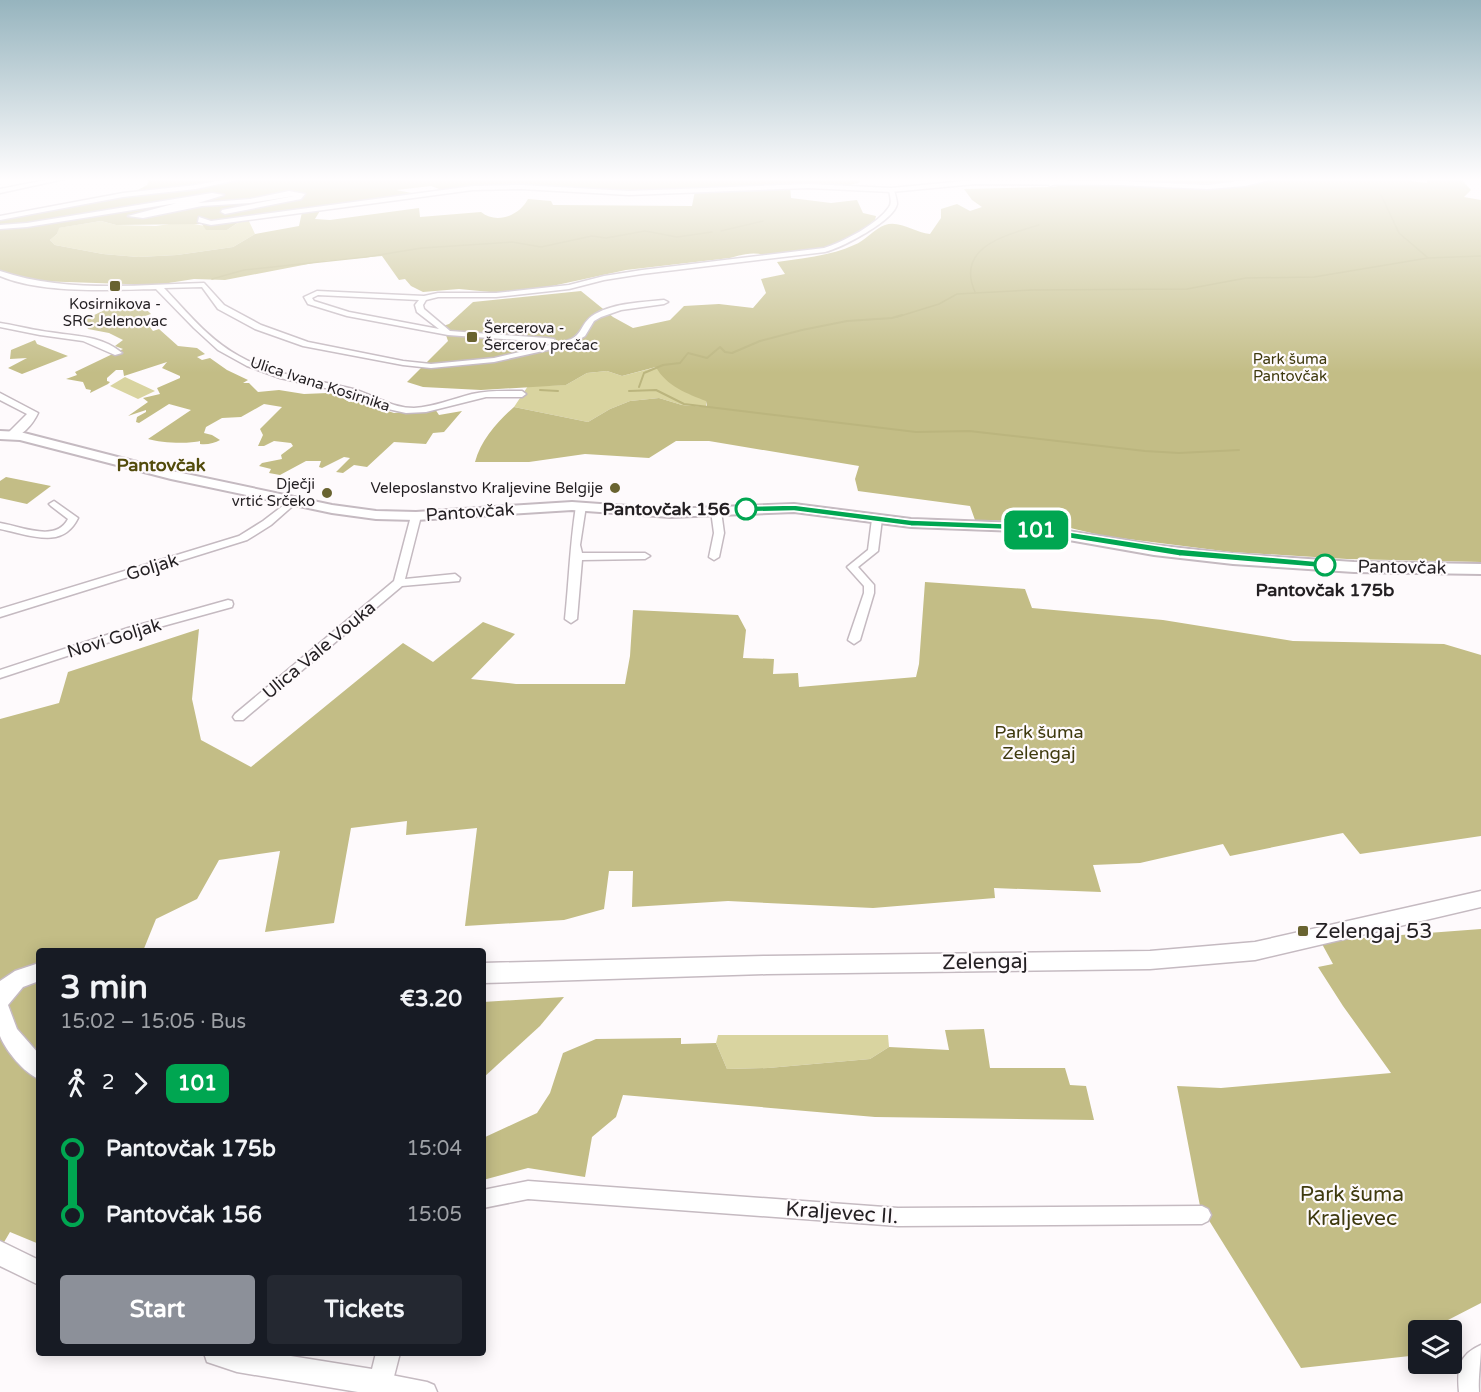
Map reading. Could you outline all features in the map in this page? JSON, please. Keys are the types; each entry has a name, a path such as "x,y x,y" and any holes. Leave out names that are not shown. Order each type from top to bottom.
{"main road":[{"name":"Pantovčak","path":"4,436 349,512 416,516 581,506 670,513 794,508 930,524 1018,527 1144,548 1233,559 1354,567 1481,569"}],"street":[{"path":"553,346 551,340 448,333 347,314 317,305 308,297 317,293 348,292 424,298 438,295 496,295 569,287 642,272 833,248 842,243"},
{"path":"0,273 20,280 74,286 204,285 221,307 258,327 306,344 403,363 431,366 494,360 567,344 582,337 588,322 597,315 634,305 664,302"},
{"name":"Ulica Ivana Kosirnika","path":"159,287 204,333 237,357 291,378 353,392 392,408 419,410 454,404 482,394 522,394"},
{"path":"424,298 419,305 420,310 448,333"},
{"path":"0,325 83,337 102,343 118,353"},
{"path":"0,396 33,413 29,421 4,436"},
{"name":"Goljak","path":"0,614 243,538 267,524 293,501"},
{"path":"0,526 33,533 58,533 68,527 73,518 54,504"},
{"path":"571,619 578,557 575,544 581,506"},
{"path":"714,557 719,532 716,511"},
{"path":"416,516 399,583 455,578"},
{"path":"854,640 869,593 869,585 852,567 873,551 877,519"},
{"path":"578,557 645,556"},
{"name":"Ulica Vale Vouka","path":"239,717 399,583"},
{"name":"Novi Goljak","path":"0,674 132,631 228,604"},
{"name":"Zelengaj","path":"486,973 778,965 1150,960 1255,951 1481,899"},
{"path":"0,999 9,986 20,977 36,973"},
{"path":"0,1010 10,1036 36,1066"},
{"name":"Kraljevec II.","path":"486,1198 528,1190 898,1217 1202,1215"},
{"path":"0,1253 36,1271"},
{"path":"1469,1392 1468,1367 1471,1361 1481,1354"},
{"path":"225,1356 237,1360 428,1392"},
{"path":"381,1383 387,1356"}],"shaded area":[{"path":"53,243 240,243 233,247 177,255 138,257 103,254"},
{"path":"657,367 679,388 706,400 706,407 682,405 659,398 630,401 588,422 514,407 528,386 566,385 587,373 607,371 622,376"},
{"path":"125,377 155,391 138,399 110,386"},
{"path":"718,1035 888,1035 889,1047 870,1059 768,1068 727,1069 716,1043"}],"green space":[{"path":"0,243 53,243 103,254 138,257 177,255 233,247 240,243 841,243 834,247 770,257 750,254 626,270 543,288 501,293 459,289 423,292 411,286 405,279 399,280 382,256 324,261 225,280 194,279 156,285 36,281 10,276 0,270"},
{"name":"Park šuma Pantovčak","path":"858,243 1481,243 1481,562 1347,559 1231,552 1104,536 1045,522 975,520 970,506 858,491 855,479 859,466 709,441 676,441 649,458 585,454 529,462 475,462 490,432 514,407 588,422 630,401 659,398 682,405 707,407 706,401 671,384 656,367 622,376 607,371 587,373 566,385 481,390 423,387 407,382 448,341 443,326 449,324 473,302 581,291 613,317 633,328 670,320 684,306 719,304 753,308 766,293 761,279 785,274 777,262 836,252"},
{"path":"132,303 139,311 146,309 151,314 142,317 153,331 159,329 178,346 197,348 205,354 197,357 202,360 210,358 227,370 248,380 243,383 249,383 258,392 279,390 304,394 328,393 338,395 349,402 358,401 394,413 435,409 439,415 462,411 444,432 433,433 426,444 394,442 367,467 354,465 343,473 336,472 350,458 344,457 322,468 319,467 321,461 306,461 280,475 269,473 271,469 259,466 262,463 282,459 281,455 293,446 291,443 274,441 258,446 263,435 260,429 282,407 264,404 241,417 222,418 206,427 204,433 220,440 211,443 148,439 191,410 169,404 139,423 136,422 137,417 146,410 128,416 148,402 143,398 160,394 157,388 180,378 162,368 167,362 124,376 123,370 116,370 107,378 110,382 108,384 90,393 91,390 86,389 83,382 66,379 77,375 75,372 123,349 115,346 123,340 109,333 88,329 84,321 117,304"},
{"path":"35,340 37,344 68,356 22,374 8,368 27,358 10,359 11,350"},
{"path":"6,477 51,486 27,504 0,498 0,481"},
{"name":"Park šuma Zelengaj","path":"925,582 1025,589 1032,608 1163,620 1293,641 1444,644 1481,655 1481,836 1360,854 1343,833 1230,856 1223,844 1140,863 1093,865 1101,892 994,888 995,898 873,908 728,901 632,907 633,871 609,871 604,909 564,920 465,926 477,828 406,835 407,821 351,828 334,923 265,932 280,851 219,860 197,899 156,919 144,948 36,948 36,1243 10,1232 0,1249 0,719 59,703 68,672 199,629 192,699 201,740 251,767 403,643 433,662 483,622 515,634 471,679 516,684 625,684 630,656 633,610 738,615 746,630 743,658 774,659 773,674 798,673 799,687 916,677"},
{"name":"Park šuma Kraljevec","path":"1481,929 1481,1303 1448,1320 1408,1320 1408,1356 1301,1368 1200,1206 1177,1086 1221,1088 1391,1073 1318,967 1333,964 1322,944 1348,939"},
{"path":"564,997 540,1026 486,1075 486,1002"},
{"path":"984,1029 990,1068 1065,1068 1070,1085 1086,1086 1094,1120 875,1117 623,1095 616,1117 592,1137 585,1177 528,1168 486,1179 486,1137 537,1113 550,1093 563,1053 596,1039 681,1038 681,1044 716,1043 727,1069 768,1068 870,1059 889,1047 949,1050 945,1030"}],"waterway":[{"path":"212,279 244,270 366,257 422,248 498,243"},
{"path":"518,243 541,247 560,243"},
{"path":"975,292 971,277 972,264 978,254 991,243"},
{"path":"1411,243 1427,257"},
{"path":"897,317 939,304 957,294 1032,290 1187,289 1246,278 1314,277 1428,258 1481,256"},
{"path":"639,387 644,373 663,365 680,363 688,353 707,358 720,347 725,352 732,353 760,341 802,330 847,321 892,318 902,315"},
{"path":"540,390 558,391"},
{"path":"629,391 656,390 684,404 916,432 969,431 1179,453 1239,450"}],"bus line":[{"name":"101","path":"746,509 794,508 911,523 1000,525 1179,553 1325,565"}],"place":[{"name":"Kosirnikova - SRC Jelenovac","path":"115,286"},
{"name":"Šercerova - Šercerov prečac","path":"472,337"},
{"name":"Veleposlanstvo Kraljevine Belgije","path":"615,488"},
{"name":"Dječji vrtić Srčeko","path":"327,493"},
{"name":"Pantovčak 156","path":"746,509"},
{"name":"Pantovčak 175b","path":"1325,565"},
{"name":"Zelengaj 53","path":"1303,931"}],"district":[{"name":"Pantovčak","path":"161,465"}]}
